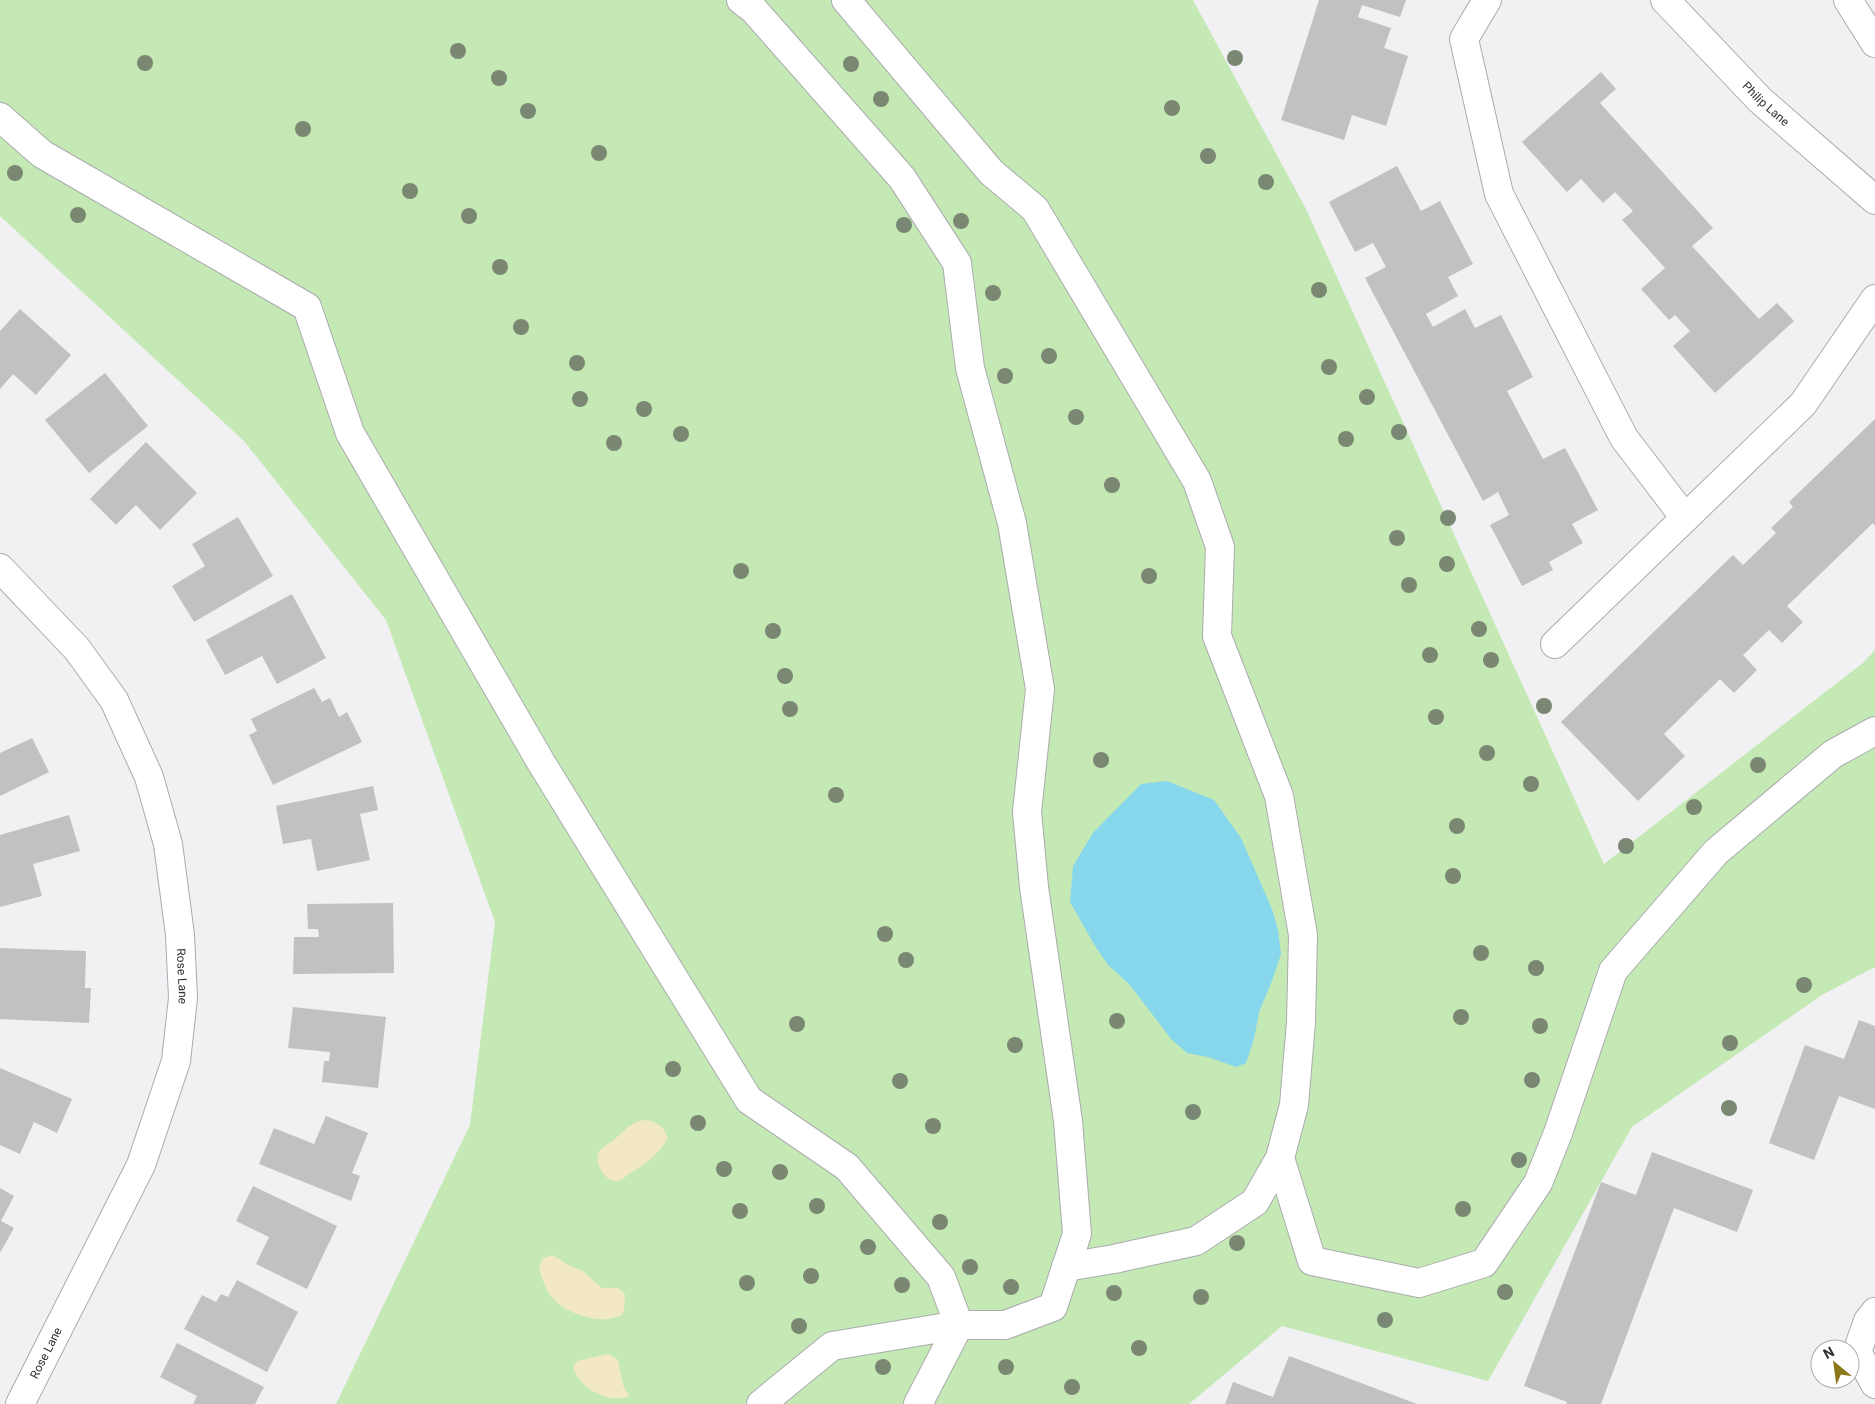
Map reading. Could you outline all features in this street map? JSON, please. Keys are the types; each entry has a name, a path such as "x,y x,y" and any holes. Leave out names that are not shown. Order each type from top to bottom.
{"street":[{"path":"741,0 754,10 902,178 957,262 970,368 1012,523 1040,689 1027,812 1034,887 1068,1121 1077,1234 1053,1307 1005,1326 959,1325 832,1346 761,1404"},
{"path":"846,0 991,172 1035,209 1197,481 1220,547 1216,636 1279,796 1303,935 1302,1022 1294,1105 1280,1158 1255,1202 1196,1242 1066,1267"},
{"path":"1487,0 1464,39 1499,194 1624,438 1685,518"},
{"name":"Philip Lane","path":"1665,0 1760,100 1875,200"},
{"path":"1848,0 1875,43"},
{"path":"0,118 42,154 307,308 350,433 542,764 748,1100 846,1167 942,1277 959,1325 918,1404"},
{"path":"1555,644 1803,404 1875,299"},
{"name":"Rose Lane","path":"0,568 77,649 114,700 149,777 168,844 180,935 183,998 176,1061 141,1165 20,1404"},
{"path":"1280,1158 1312,1261 1419,1283 1484,1263 1538,1183 1561,1124 1613,970 1716,852 1833,754 1875,731"},
{"path":"1875,1312 1868,1321 1857,1352 1875,1384"}],"green space":[{"path":"0,0 1193,0 1305,207 1604,864 1864,662 1875,650 1875,967 1822,995 1632,1127 1488,1381 1282,1326 1189,1404 336,1404 470,1125 495,922 386,620 244,441 0,216"}],"sand":[{"path":"643,1120 658,1124 668,1138 646,1163 619,1181 610,1179 600,1168 598,1154 603,1147 630,1125"},
{"path":"553,1255 568,1265 583,1271 602,1288 618,1288 625,1294 622,1315 606,1319 591,1318 580,1315 557,1303 544,1284 539,1267 543,1258"},
{"path":"608,1354 618,1360 623,1385 629,1396 612,1398 596,1393 582,1382 573,1367 577,1361"}],"water":[{"path":"1167,781 1214,800 1241,838 1272,909 1278,930 1281,954 1259,1012 1254,1039 1246,1063 1236,1067 1208,1057 1187,1053 1172,1040 1129,984 1108,965 1070,902 1073,866 1093,833 1141,784"}],"building":[{"path":"1319,0 1406,0 1400,17 1362,5 1358,17 1391,28 1384,48 1408,56 1386,126 1352,115 1344,140 1281,120"},
{"path":"1601,72 1616,89 1600,103 1713,228 1692,246 1759,319 1777,303 1794,321 1715,393 1673,346 1690,331 1675,315 1669,320 1641,289 1665,268 1622,220 1633,211 1615,192 1603,203 1581,179 1567,192 1522,142"},
{"path":"1397,166 1421,211 1440,201 1473,264 1448,277 1458,296 1426,314 1433,327 1465,309 1475,328 1501,315 1533,377 1507,391 1543,459 1565,448 1598,510 1572,524 1583,543 1549,562 1553,570 1522,586 1490,525 1509,515 1498,492 1483,501 1365,278 1386,267 1373,243 1355,252 1329,202"},
{"path":"20,309 71,355 36,395 13,374 0,389 0,331"},
{"path":"105,373 148,426 89,473 45,420"},
{"path":"1875,419 1875,526 1873,523 1787,606 1803,622 1782,643 1769,630 1743,655 1757,670 1734,693 1720,679 1664,734 1685,756 1638,801 1561,722 1733,555 1743,565 1776,533 1771,528 1793,507 1789,502"},
{"path":"146,442 197,493 160,530 136,505 116,525 90,499"},
{"path":"238,517 273,576 194,622 172,586 205,566 192,544"},
{"path":"292,594 326,658 277,684 262,656 225,675 206,640"},
{"path":"314,688 322,702 330,698 339,717 347,712 362,742 273,785 249,735 257,731 251,719"},
{"path":"32,738 49,772 0,796 0,753"},
{"path":"373,786 378,810 360,814 370,860 317,871 311,839 283,844 276,806"},
{"path":"69,815 80,851 33,864 42,896 0,907 0,835"},
{"path":"393,903 394,973 293,974 294,937 319,937 318,929 308,929 307,904"},
{"path":"0,948 86,951 85,988 91,988 89,1023 0,1019"},
{"path":"293,1007 386,1017 378,1088 322,1082 324,1061 329,1061 330,1052 288,1048"},
{"path":"1859,1020 1875,1026 1875,1109 1839,1096 1814,1160 1769,1143 1805,1045 1844,1059"},
{"path":"0,1068 72,1099 57,1133 34,1122 20,1154 0,1145"},
{"path":"326,1116 368,1133 352,1173 360,1176 351,1201 259,1164 274,1128 314,1144"},
{"path":"1652,1152 1753,1190 1737,1232 1674,1208 1601,1404 1566,1404 1567,1402 1524,1386 1601,1182 1636,1195"},
{"path":"253,1186 337,1226 307,1289 256,1264 269,1237 236,1221"},
{"path":"0,1188 14,1196 1,1221 14,1228 0,1253"},
{"path":"237,1280 298,1312 267,1372 184,1329 202,1295 216,1302 221,1294 228,1297"},
{"path":"177,1343 264,1387 255,1404 193,1404 197,1396 160,1377"},
{"path":"1289,1356 1417,1404 1225,1404 1233,1382 1273,1397"}]}
